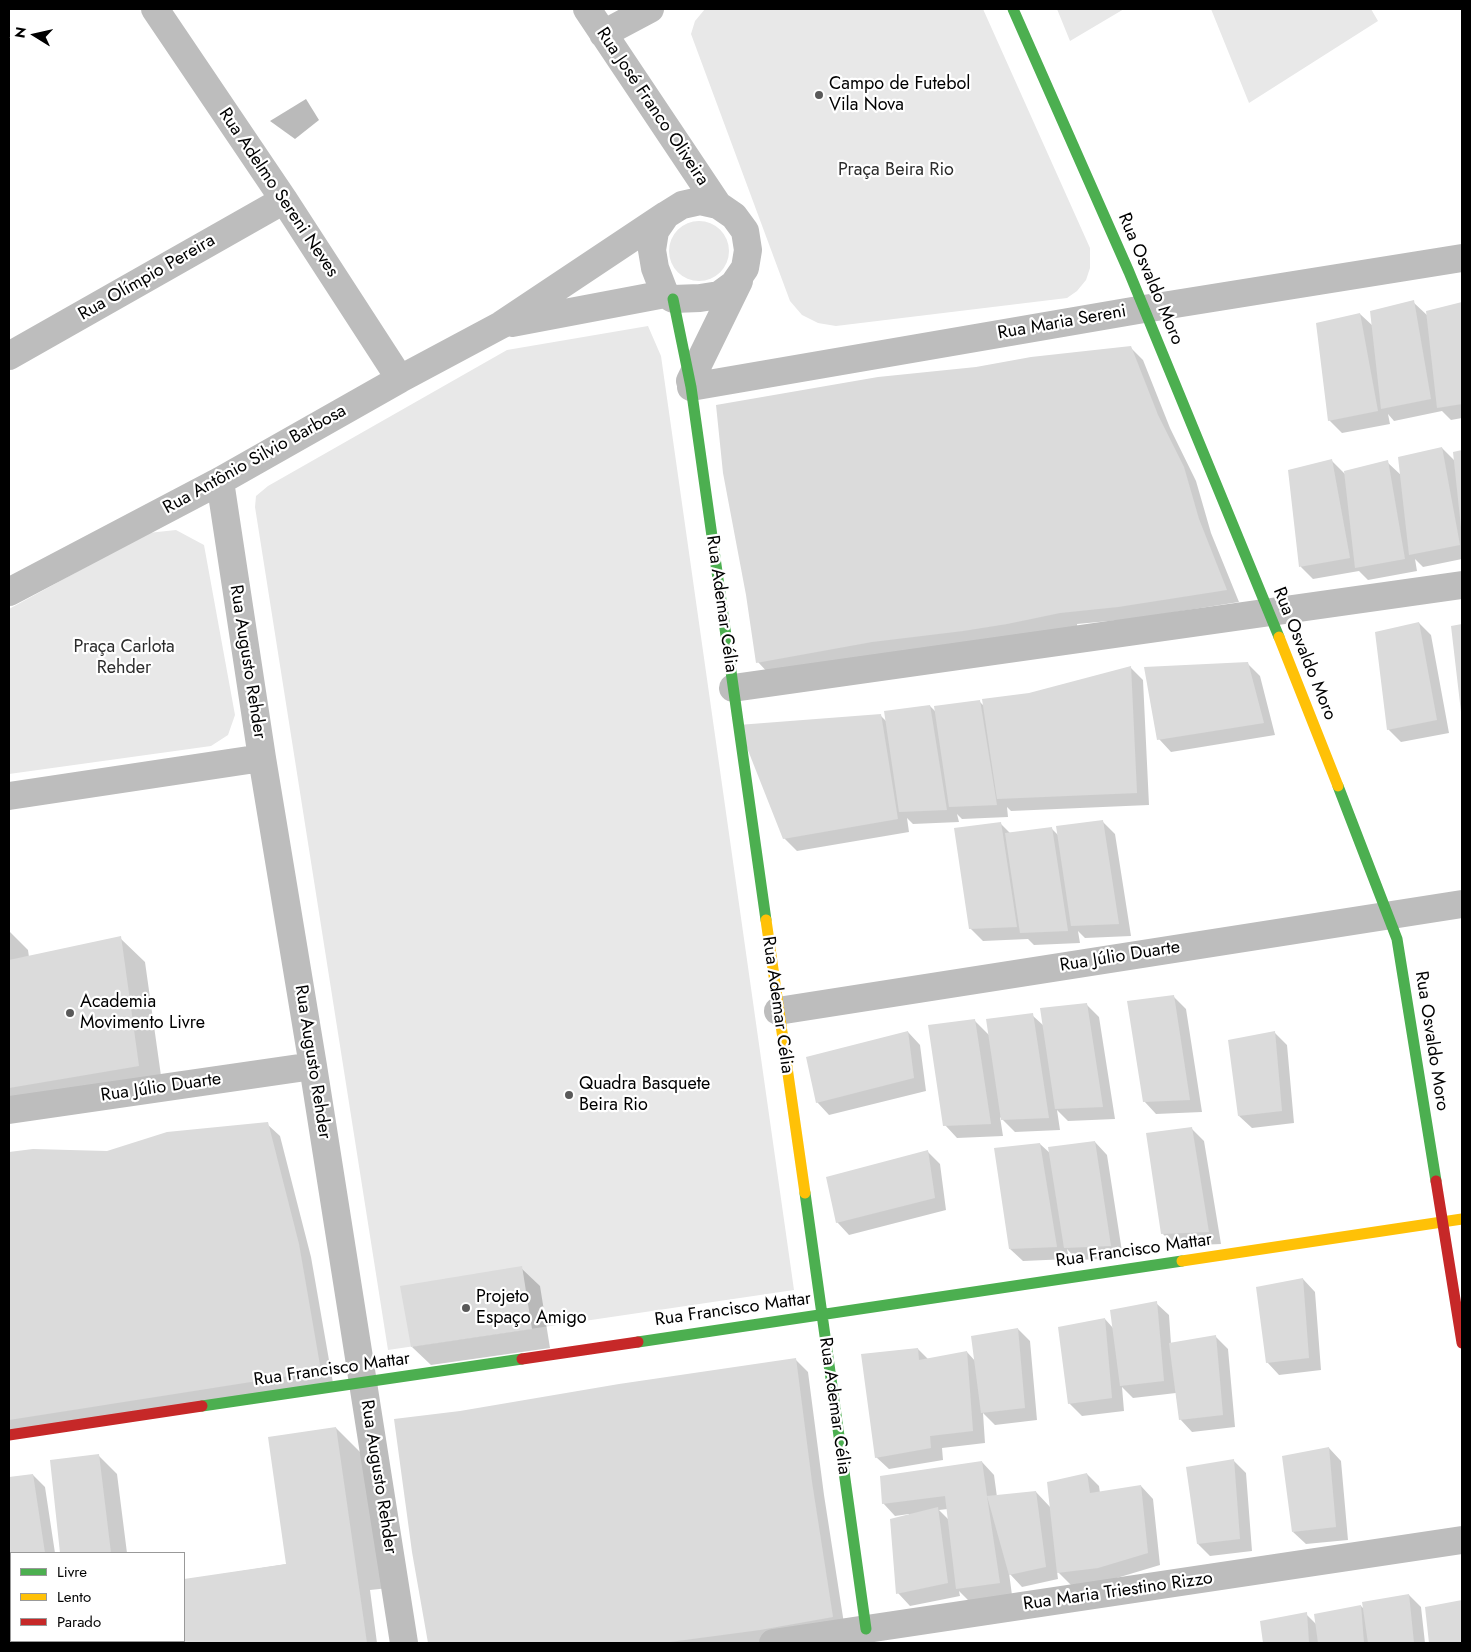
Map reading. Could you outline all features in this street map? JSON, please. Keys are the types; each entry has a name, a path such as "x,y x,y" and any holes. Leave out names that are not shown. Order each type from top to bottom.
{"street":[{"name":"Rua Adelmo Sereni Neves","path":"155,9 284,200 400,379"},
{"name":"Rua José Franco Oliveira","path":"587,9 718,205"},
{"name":"Rua Osvaldo Moro","path":"1013,9 1144,309 1269,612 1397,939 1462,1343"},
{"path":"604,34 642,11"},
{"name":"Rua Olímpio Pereira","path":"9,356 284,200"},
{"path":"501,325 682,205 700,201 718,205 734,216 745,231 748,250 745,268 691,384"},
{"path":"666,216 655,231 652,250 656,268 669,297"},
{"name":"Rua Maria Sereni","path":"691,384 1462,258"},
{"path":"501,325 669,297 700,298 719,295 734,284 745,268"},
{"name":"Rua Ademar Célia","path":"669,297 691,384 732,688 866,1629"},
{"name":"Rua Antônio Silvio Barbosa","path":"9,592 220,481 400,379 501,325"},
{"name":"Rua Augusto Rehder","path":"220,481 262,758 313,1066 404,1643"},
{"path":"732,688 1462,585"},
{"path":"9,796 262,758"},
{"name":"Rua Júlio Duarte","path":"778,1011 1462,904"},
{"name":"Rua Júlio Duarte","path":"9,1110 313,1066"},
{"name":"Rua Francisco Mattar","path":"9,1435 1462,1219"},
{"name":"Rua Maria Triestino Rizzo","path":"773,1643 866,1629 934,1631 1462,1540"}],"green space":[{"name":"Praça Beira Rio","path":"705,9 983,9 1090,248 1090,268 1086,280 1077,291 1067,298 836,326 818,323 802,315 790,301 691,34 695,21"},
{"path":"1057,9 1124,9 1070,41"},
{"path":"1211,9 1371,9 1378,21 1249,103"},
{"path":"693,221 705,221 716,226 724,234 729,245 727,263 716,276 705,281 693,281 682,276 674,268 669,257 669,245 674,234 682,226"},
{"path":"648,326 661,356 794,1290 388,1350 255,507 256,496 268,486 507,350"},
{"name":"Praça Carlota Rehder","path":"176,530 204,545 235,715 228,735 211,746 9,774 9,609 148,533"}],"shaded area":[{"path":"306,99 319,120 295,139 270,121"}],"building":[{"path":"1414,300 1431,399 1381,409 1370,311"},
{"path":"1462,302 1462,404 1437,408 1426,311"},
{"path":"1360,313 1378,411 1328,421 1316,323"},
{"path":"1131,346 1158,415 1184,467 1199,519 1227,590 1118,607 1060,613 963,631 872,642 756,663 746,595 723,473 716,405 878,377 976,367 1031,357"},
{"path":"1442,447 1460,545 1409,555 1398,457"},
{"path":"1462,450 1462,527 1461,527 1453,452"},
{"path":"1332,459 1350,558 1299,567 1288,470"},
{"path":"1388,460 1405,559 1355,568 1344,471"},
{"path":"1419,622 1437,720 1387,730 1375,632"},
{"path":"1462,624 1462,712 1461,712 1451,626"},
{"path":"1248,662 1264,723 1157,740 1144,667"},
{"path":"1131,666 1137,793 997,799 982,699 1029,693"},
{"path":"980,700 997,805 949,807 934,706"},
{"path":"930,705 947,810 899,812 884,711"},
{"path":"881,714 898,819 783,839 738,725"},
{"path":"1103,820 1119,924 1071,926 1056,826"},
{"path":"1001,822 1017,927 969,929 954,828"},
{"path":"1052,827 1068,931 1020,933 1005,833"},
{"name":"Academia Movimento Livre","path":"121,936 139,1066 9,1088 9,960"},
{"path":"1174,995 1190,1100 1143,1102 1127,1001"},
{"path":"1087,1003 1103,1107 1055,1109 1040,1008"},
{"path":"1033,1013 1049,1118 1001,1120 986,1019"},
{"path":"975,1019 991,1124 943,1126 928,1025"},
{"path":"908,1031 914,1078 816,1103 806,1057"},
{"path":"1275,1031 1282,1111 1238,1116 1228,1040"},
{"path":"268,1122 299,1244 321,1371 9,1420 9,1152 33,1149 107,1151 167,1132"},
{"path":"1192,1127 1209,1232 1161,1234 1146,1133"},
{"path":"1095,1141 1111,1246 1064,1248 1048,1147"},
{"path":"1040,1143 1057,1247 1009,1249 994,1148"},
{"path":"928,1150 935,1198 836,1223 826,1177"},
{"name":"Projeto Espaço Amigo","path":"522,1266 532,1329 411,1347 400,1286"},
{"path":"1303,1278 1309,1358 1266,1363 1256,1287"},
{"path":"1157,1301 1164,1381 1120,1386 1110,1310"},
{"path":"1105,1318 1112,1398 1068,1404 1058,1327"},
{"path":"1018,1328 1025,1408 981,1413 971,1336"},
{"path":"1216,1335 1223,1415 1179,1420 1169,1343"},
{"path":"918,1348 919,1360 967,1351 973,1431 930,1436 931,1448 875,1458 861,1354"},
{"path":"796,1358 812,1482 833,1617 760,1630 662,1643 428,1643 412,1552 394,1419 460,1411 619,1384"},
{"path":"336,1427 367,1643 9,1643 9,1477 33,1474 45,1552 10,1552 10,1642 185,1642 185,1579 286,1564 268,1437"},
{"path":"1329,1447 1336,1527 1292,1532 1282,1456"},
{"path":"99,1454 111,1552 60,1552 50,1460"},
{"path":"1234,1459 1240,1539 1197,1544 1186,1467"},
{"path":"982,1461 1000,1583 956,1589 945,1496 882,1504 880,1476"},
{"path":"1087,1473 1090,1493 1141,1485 1148,1553 1098,1568 1057,1573 1047,1482"},
{"path":"1036,1491 1046,1567 1009,1575 987,1496"},
{"path":"938,1507 948,1583 896,1594 890,1519"},
{"path":"1409,1594 1414,1643 1368,1643 1362,1602"},
{"path":"1462,1600 1462,1643 1429,1643 1425,1607"},
{"path":"1361,1605 1364,1643 1318,1643 1314,1614"},
{"path":"1307,1612 1309,1643 1263,1643 1260,1621"}],"traffic: fast":[{"path":"1013,9 1129,272 1279,637"},
{"path":"673,299 691,387 766,920"},
{"path":"1338,786 1397,939 1436,1181"},
{"path":"805,1193 866,1629"},
{"path":"638,1342 1182,1261"},
{"path":"202,1406 522,1359"}],"traffic: slow":[{"path":"1279,637 1338,786"},
{"path":"766,920 805,1193"},
{"path":"1182,1261 1462,1219"}],"traffic: jam":[{"path":"1436,1181 1462,1343"},
{"path":"522,1359 638,1342"},
{"path":"9,1435 202,1406"}],"place":[{"name":"Campo de Futebol Vila Nova","path":"819,95"},
{"name":"Academia Movimento Livre","path":"70,1013"},
{"name":"Quadra Basquete Beira Rio","path":"569,1095"},
{"name":"Projeto Espaço Amigo","path":"466,1308"}]}
